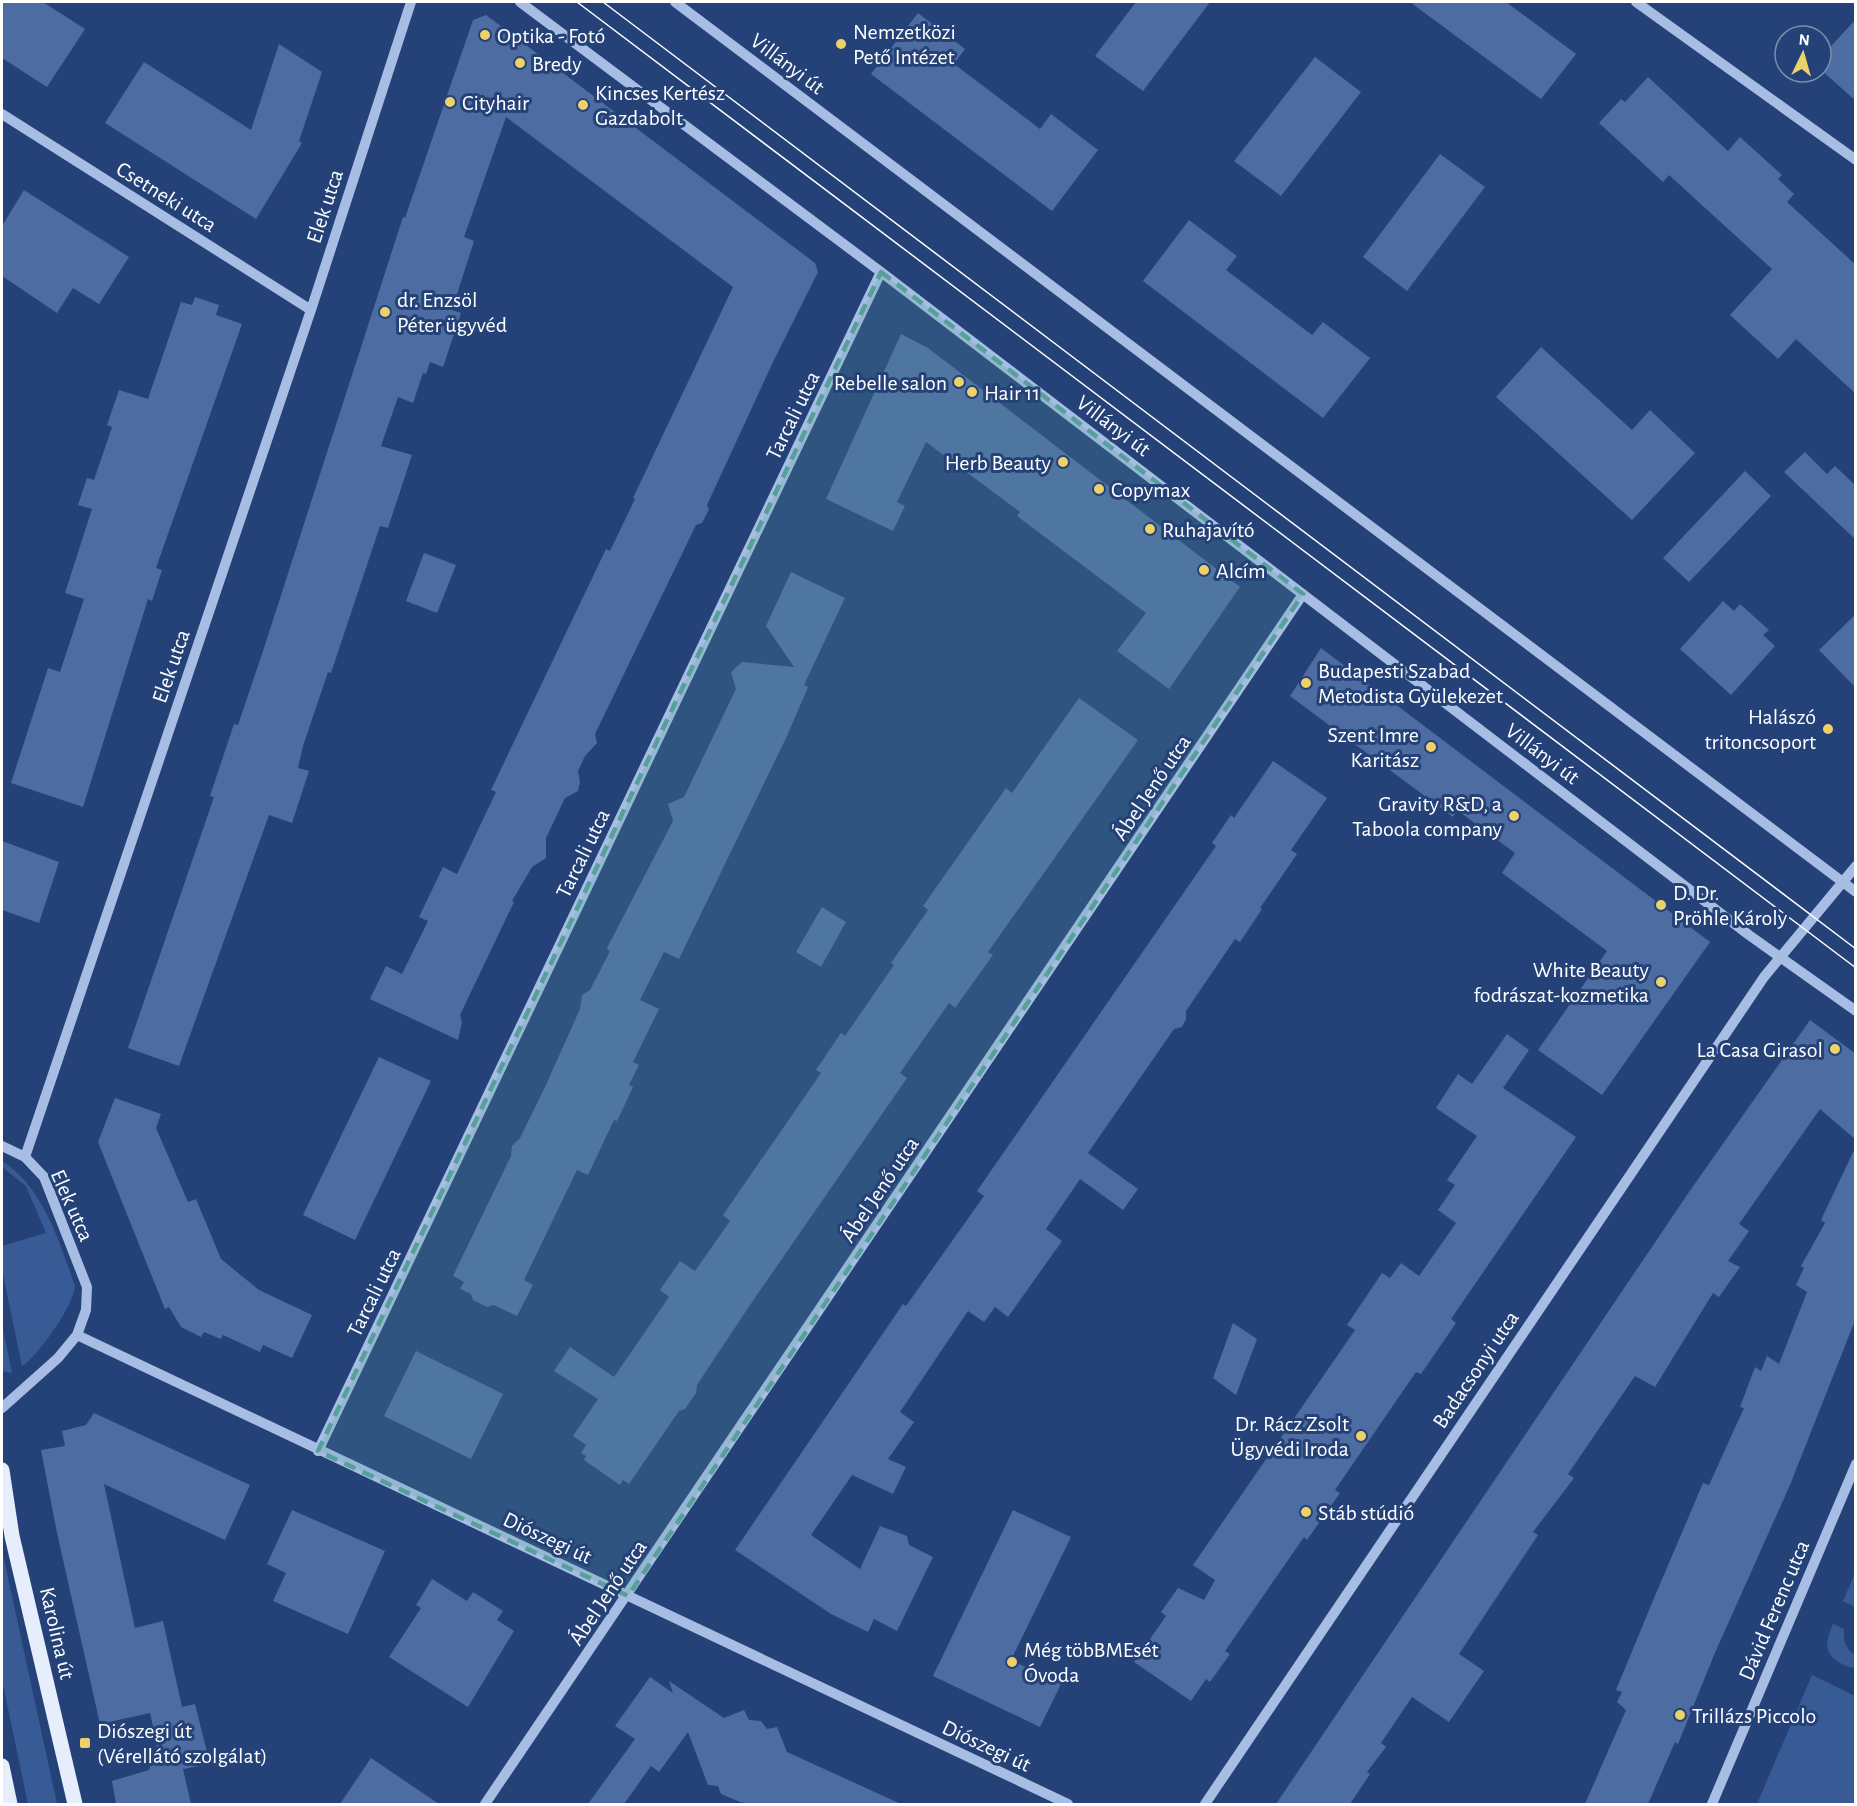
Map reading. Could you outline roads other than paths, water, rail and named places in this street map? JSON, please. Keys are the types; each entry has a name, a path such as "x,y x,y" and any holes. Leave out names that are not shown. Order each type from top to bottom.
{"main road":[{"name":"Karolina út","path":"2,1470 12,1536 75,1804"},
{"path":"2,1766 10,1804"}],"street":[{"name":"Elek utca","path":"76,1335 86,1310 87,1287 44,1177 25,1157 311,310 411,2"},
{"name":"Villányi út","path":"520,2 881,272 1779,956 1856,1011"},
{"name":"Villányi út","path":"675,2 1856,892"},
{"path":"1636,2 1856,160"},
{"name":"Csetneki utca","path":"2,114 311,310"},
{"name":"Tarcali utca","path":"318,1451 881,272"},
{"name":"Ábel Jenő utca","path":"485,1804 628,1596 1304,594"},
{"name":"Badacsonyi utca","path":"1205,1804 1779,956 1841,880 1856,866"},
{"path":"2,1146 25,1157"},
{"path":"2,1408 57,1358 76,1335"},
{"name":"Diószegi út","path":"76,1335 1068,1804"},
{"name":"Dávid Ferenc utca","path":"1712,1804 1856,1464"}],"tram line":[{"path":"577,2 1856,968"},
{"path":"603,2 1856,949"}],"place":[{"name":"Optika - Fotó","path":"485,35"},
{"name":"Nemzetközi Pető Intézet","path":"841,44"},
{"name":"Bredy","path":"520,63"},
{"name":"Cityhair","path":"450,102"},
{"name":"Kincses Kertész Gazdabolt","path":"583,105"},
{"name":"dr. Enzsöl Péter ügyvéd","path":"385,312"},
{"name":"Rebelle salon","path":"959,382"},
{"name":"Hair 11","path":"972,392"},
{"name":"Herb Beauty","path":"1063,462"},
{"name":"Copymax","path":"1099,489"},
{"name":"Ruhajavító","path":"1150,529"},
{"name":"Alcím","path":"1204,570"},
{"name":"Budapesti Szabad Metodista Gyülekezet","path":"1306,683"},
{"name":"Halászó tritoncsoport","path":"1828,729"},
{"name":"Szent Imre Karitász","path":"1431,747"},
{"name":"Gravity R&D, a Taboola company","path":"1514,816"},
{"name":"D. Dr. Pröhle Károly","path":"1661,905"},
{"name":"White Beauty fodrászat-kozmetika","path":"1661,982"},
{"name":"La Casa Girasol","path":"1835,1049"},
{"name":"Dr. Rácz Zsolt Ügyvédi Iroda","path":"1361,1436"},
{"name":"Stáb stúdió","path":"1306,1512"},
{"name":"Még töbBMEsét Óvoda","path":"1012,1662"},
{"name":"Trillázs Piccolo","path":"1680,1715"},
{"name":"Diószegi út (Vérellátó szolgálat)","path":"85,1743"}]}
